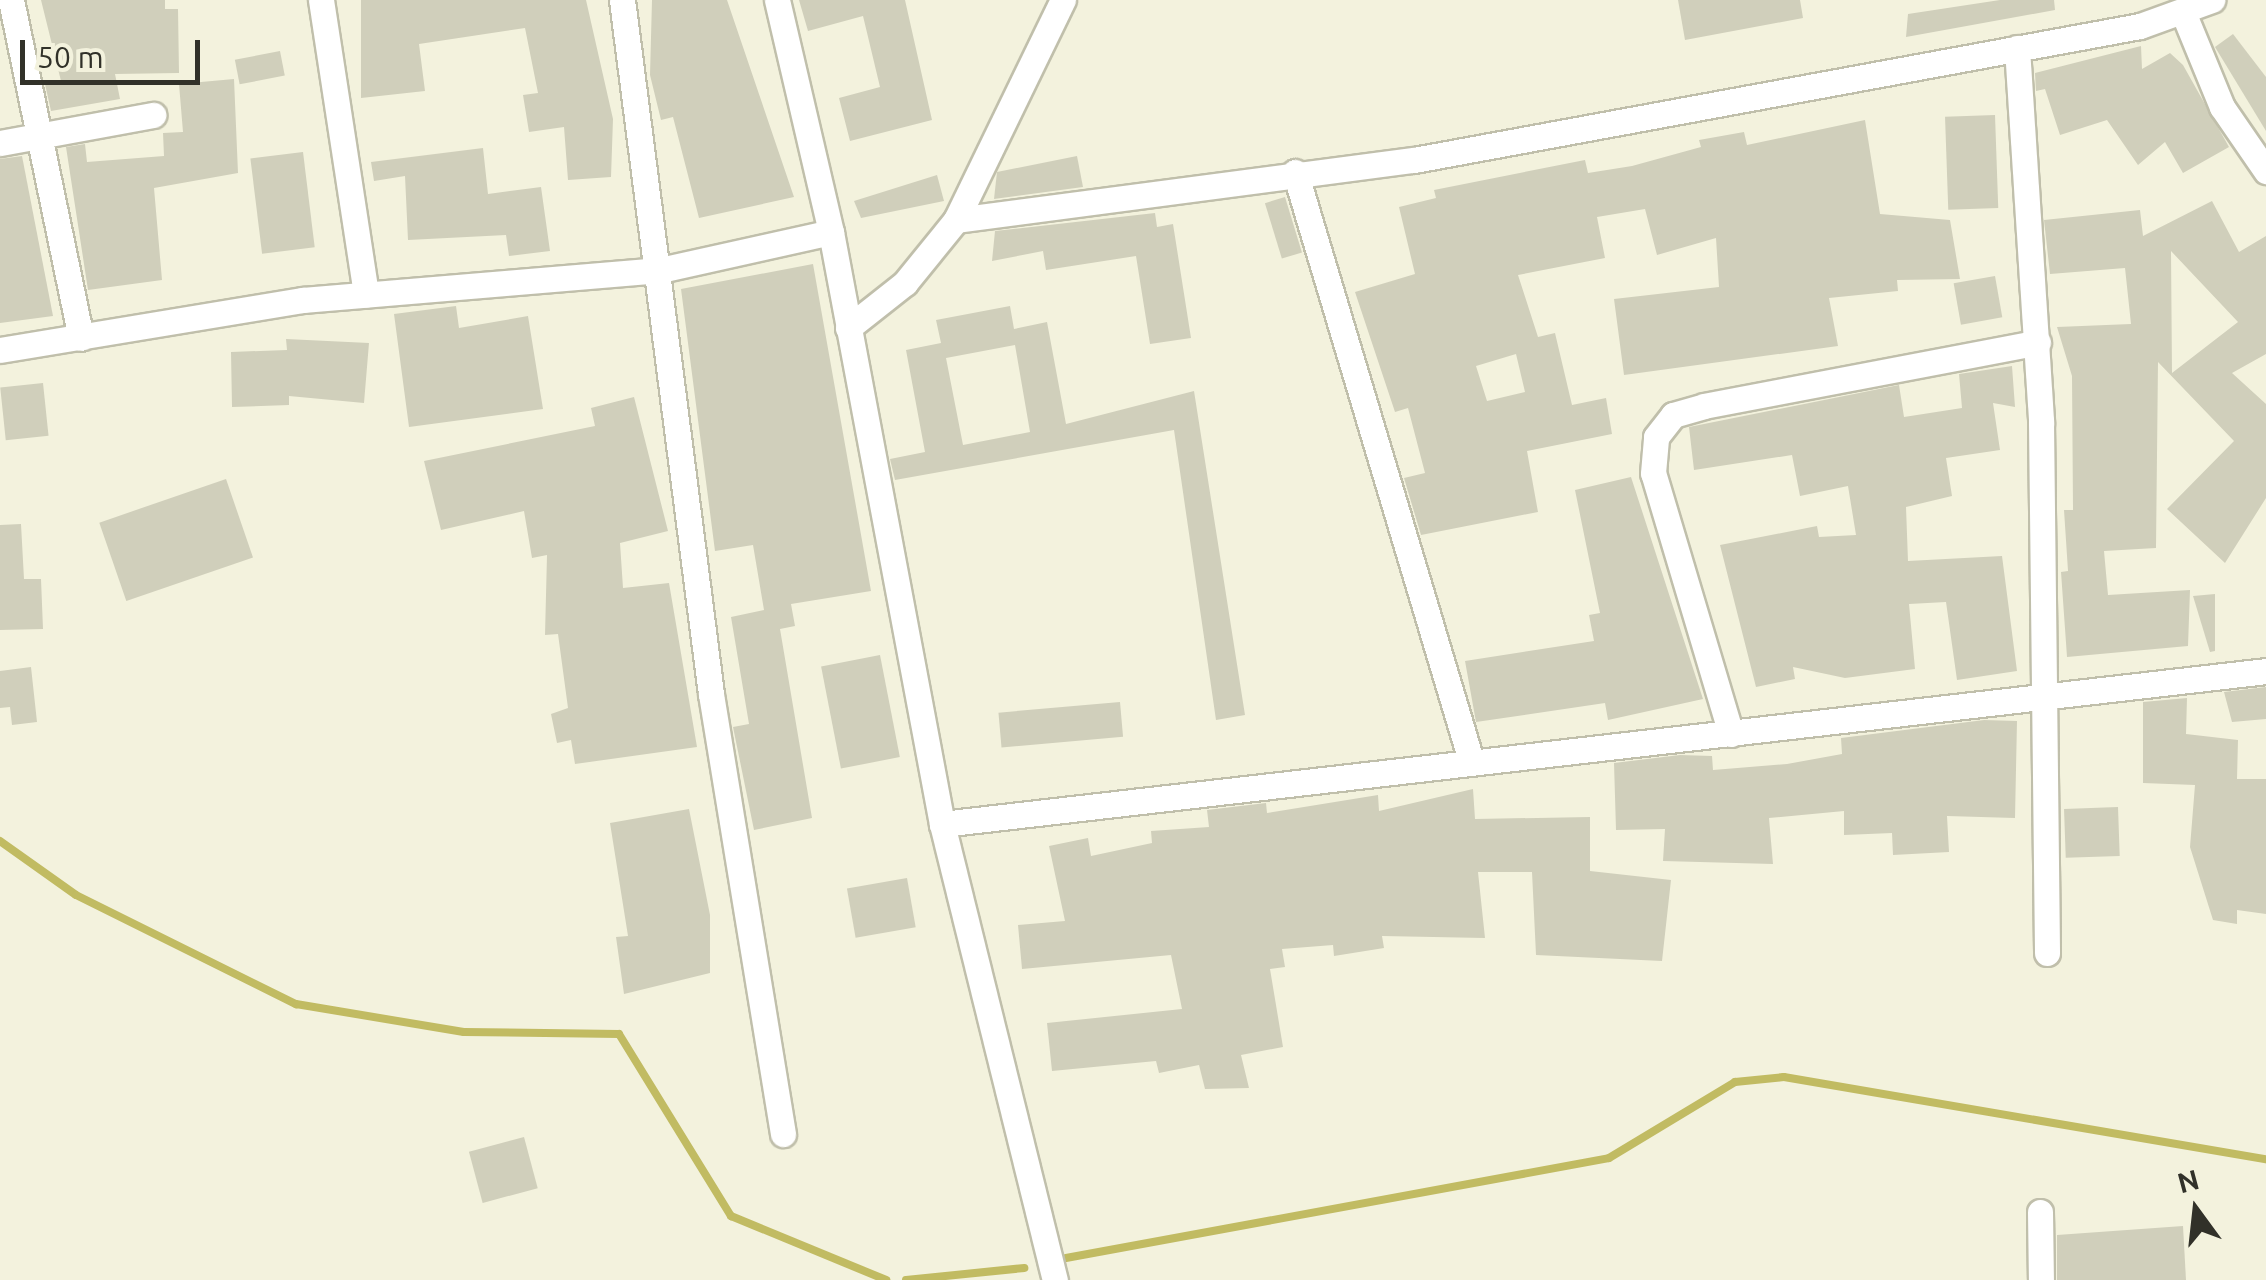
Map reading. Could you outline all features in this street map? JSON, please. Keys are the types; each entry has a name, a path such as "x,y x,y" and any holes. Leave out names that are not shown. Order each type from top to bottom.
{"street":[{"path":"11,0 81,338"},
{"path":"322,0 366,295"},
{"path":"622,0 660,270 711,694 783,1134"},
{"path":"776,0 831,232 942,824 1054,1280"},
{"path":"848,328 905,283 956,220 1063,0"},
{"path":"956,220 1295,172 1414,160 2017,48 2184,12 2212,0"},
{"path":"2184,12 2222,108 2266,171"},
{"path":"2017,48 2038,342 2040,702 2047,953"},
{"path":"0,142 42,138 153,114"},
{"path":"1295,172 1470,757"},
{"path":"0,350 366,295 660,270 831,232"},
{"path":"1731,734 1653,472 1656,437 1673,415 2038,342"},
{"path":"942,824 1470,757 2040,702 2266,671"},
{"path":"2040,1212 2041,1280"}],"building":[{"path":"41,0 165,0 165,9 178,9 179,73 115,74 120,99 51,111 45,84 61,81"},
{"path":"361,0 586,0 613,119 611,177 568,180 564,127 529,132 523,95 538,93 525,28 419,44 425,91 361,98"},
{"path":"652,0 727,0 794,197 699,218 673,117 661,120 650,75"},
{"path":"799,0 905,0 932,120 850,141 839,98 880,87 863,16 808,31"},
{"path":"1678,0 1800,0 1803,18 1685,40"},
{"path":"2000,0 2054,0 2055,10 1906,37 1908,14"},
{"path":"2233,34 2266,77 2266,131 2215,47"},
{"path":"2141,46 2142,69 2170,53 2183,65 2229,147 2183,173 2165,142 2138,165 2107,120 2060,135 2045,89 2036,91 2035,73"},
{"path":"280,51 285,76 240,84 235,60"},
{"path":"234,79 238,173 154,188 162,280 88,290 66,147 85,144 87,162 164,156 163,133 183,132 179,84"},
{"path":"1995,115 1998,208 1948,210 1945,117"},
{"path":"1865,120 1880,214 1950,220 1960,279 1897,280 1898,291 1829,298 1838,346 1624,375 1614,299 1719,287 1716,238 1657,255 1645,209 1597,217 1605,258 1518,275 1538,337 1555,333 1572,405 1606,398 1612,434 1527,451 1538,512 1421,535 1404,478 1425,473 1408,408 1395,412 1355,292 1415,274 1399,207 1436,198 1434,190 1585,160 1588,173 1632,166 1701,147 1699,140 1744,132 1747,145","holes":["1516,354 1525,392 1487,401 1476,366"]},
{"path":"483,148 488,194 541,187 550,251 509,256 506,235 408,240 405,176 374,181 371,162"},
{"path":"303,152 315,247 262,254 250,158"},
{"path":"22,156 53,316 0,323 0,159"},
{"path":"1077,156 1083,187 994,199 997,172"},
{"path":"937,175 944,201 861,218 854,201"},
{"path":"1285,197 1302,252 1282,259 1265,203"},
{"path":"2212,201 2239,252 2266,236 2266,354 2232,373 2266,404 2266,498 2225,563 2167,509 2234,441 2158,362 2156,548 2104,551 2108,595 2190,590 2188,646 2067,657 2061,572 2068,571 2064,510 2073,510 2072,376 2057,327 2131,324 2125,268 2050,274 2044,220 2140,210 2143,236","holes":["2171,251 2238,322 2172,373"]},
{"path":"1155,213 1157,227 1173,224 1191,338 1150,344 1136,256 1046,270 1043,251 992,261 995,231"},
{"path":"813,264 871,591 791,604 795,626 780,629 812,818 754,830 733,727 749,724 731,617 764,610 753,545 715,551 681,289"},
{"path":"1995,276 2002,317 1961,325 1954,283"},
{"path":"456,306 459,328 528,316 543,409 409,427 394,314"},
{"path":"1010,306 1014,329 1047,322 1066,424 1194,391 1245,715 1216,720 1174,430 895,480 890,459 925,452 906,350 941,343 936,320","holes":["1015,345 1030,432 963,445 946,358"]},
{"path":"286,339 369,343 364,403 289,396 289,405 232,407 231,352 287,350"},
{"path":"2012,366 2015,407 1993,403 2000,450 1946,458 1952,496 1906,507 1908,561 2002,556 2017,671 1957,680 1946,602 1909,604 1915,669 1845,678 1793,667 1795,679 1756,687 1720,545 1817,526 1819,537 1856,535 1848,486 1800,496 1792,455 1694,470 1689,427 1899,385 1904,417 1962,408 1959,374"},
{"path":"43,383 49,436 6,440 0,387"},
{"path":"634,397 668,531 620,543 623,588 669,583 697,747 575,764 571,740 557,743 551,714 568,708 558,634 545,635 547,555 532,558 524,511 441,530 424,461 595,426 591,408"},
{"path":"1631,477 1703,699 1608,720 1605,703 1476,722 1465,661 1594,641 1589,615 1600,613 1575,490"},
{"path":"226,479 253,557 126,601 99,523"},
{"path":"21,524 24,579 41,579 43,629 0,630 0,525"},
{"path":"2215,594 2215,651 2210,652 2193,596"},
{"path":"880,655 900,757 841,769 821,666"},
{"path":"31,667 37,722 12,725 10,707 0,708 0,671"},
{"path":"2266,687 2266,719 2232,722 2224,692"},
{"path":"2187,698 2186,734 2238,740 2237,779 2266,779 2266,914 2237,910 2237,924 2213,920 2190,847 2195,785 2143,783 2143,702"},
{"path":"1120,702 1123,737 1002,747 998,713"},
{"path":"1984,720 2017,721 2015,818 1947,816 1949,852 1893,855 1892,833 1844,835 1844,811 1769,818 1773,864 1663,861 1665,829 1616,830 1614,763 1680,755 1712,756 1713,770 1787,764 1842,754 1841,738"},
{"path":"1473,789 1475,819 1590,817 1590,871 1671,880 1662,961 1536,955 1532,872 1478,872 1485,938 1382,936 1384,948 1334,956 1333,945 1282,949 1285,967 1270,969 1283,1047 1241,1055 1249,1088 1205,1089 1199,1065 1159,1073 1156,1061 1052,1071 1047,1023 1182,1009 1171,955 1022,969 1018,925 1065,921 1049,846 1088,838 1091,856 1152,843 1151,831 1209,827 1207,810 1266,803 1267,813 1378,795 1379,811"},
{"path":"2118,807 2120,856 2066,858 2064,809"},
{"path":"689,809 710,915 710,973 624,994 616,937 628,936 610,823"},
{"path":"907,878 916,927 856,938 847,889"},
{"path":"524,1137 538,1188 483,1203 469,1152"},
{"path":"2183,1226 2186,1280 2057,1280 2057,1235"}],"waterway":[{"path":"0,841 76,895 296,1004 464,1032 619,1034 731,1216 886,1280"},
{"path":"1066,1258 1609,1158 1735,1082 1784,1077 2266,1159"},
{"path":"906,1280 1024,1268"}]}
